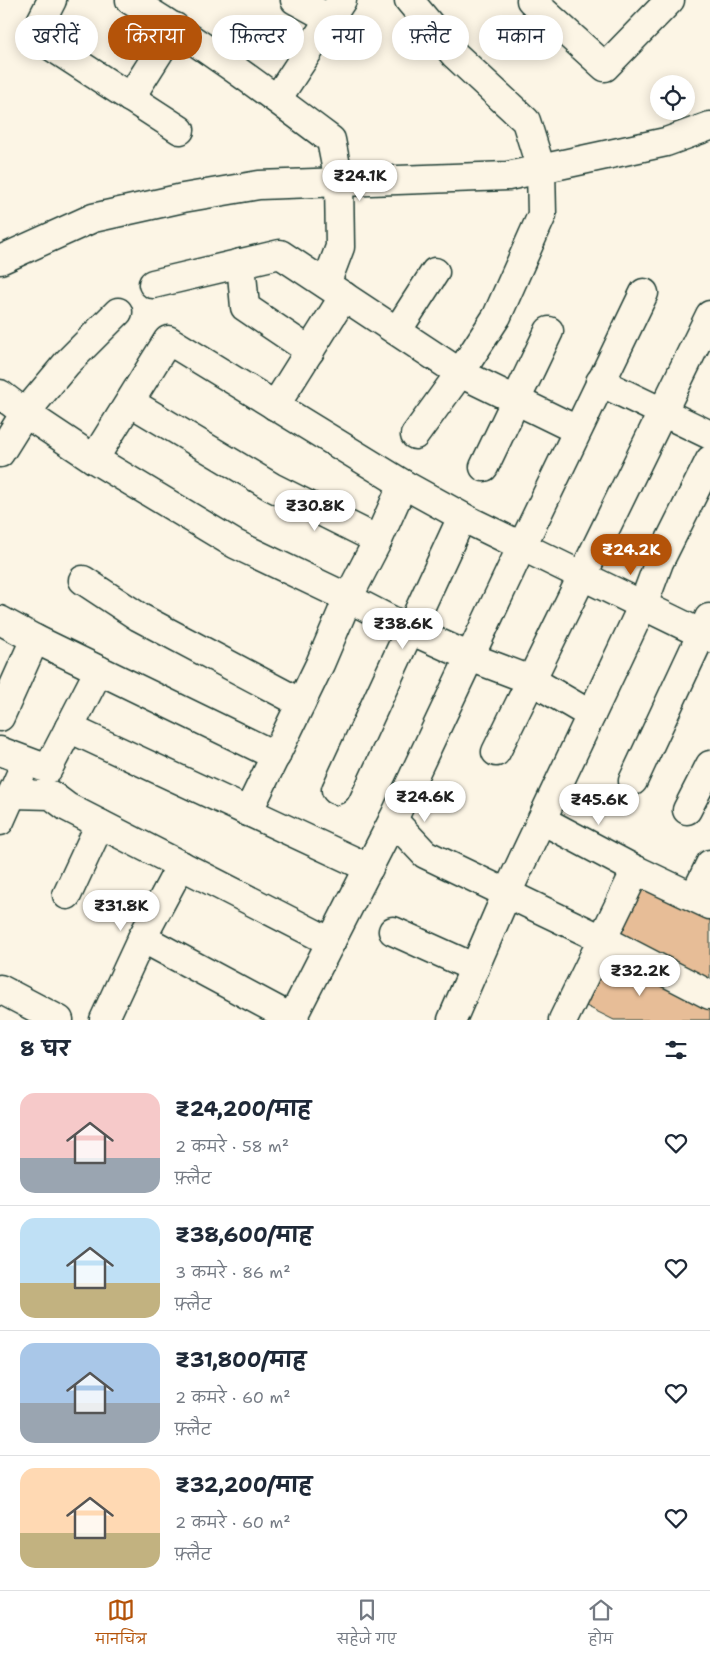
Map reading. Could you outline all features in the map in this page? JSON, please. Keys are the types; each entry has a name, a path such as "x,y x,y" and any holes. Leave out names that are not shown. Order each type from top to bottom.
{"street":[{"path":"52,0 34,35 180,130"},
{"path":"130,0 155,15"},
{"path":"277,99 336,10 295,0"},
{"path":"409,0 455,55 526,121 541,169 542,215 497,316 460,373 415,435"},
{"path":"532,0 605,67 670,0"},
{"path":"202,46 277,99 330,140 339,182 340,247 335,290 310,352 275,406"},
{"path":"130,98 154,60"},
{"path":"0,260 93,218 183,198 259,185 508,176 666,142 710,126"},
{"path":"153,284 280,254 460,373 577,430"},
{"path":"241,263 246,307 310,352"},
{"path":"397,331 434,272"},
{"path":"142,938 293,1019 394,820 577,430 644,293"},
{"path":"0,453 25,414 67,363 118,312"},
{"path":"496,752 710,316"},
{"path":"484,467 549,331"},
{"path":"94,459 168,340 403,484 462,517 643,605 708,629 633,781"},
{"path":"600,382 710,435"},
{"path":"0,394 25,414 94,459 235,544 410,630 470,657 531,680 591,715"},
{"path":"130,402 272,487 378,540"},
{"path":"452,1020 507,894 643,605 659,562 710,460"},
{"path":"248,812 320,664 348,598 378,540 403,484"},
{"path":"336,790 462,517"},
{"path":"83,580 139,617 301,703"},
{"path":"0,620 35,639 276,756"},
{"path":"0,717 35,639"},
{"path":"0,751 48,769 99,670"},
{"path":"69,728 369,868"},
{"path":"0,821 26,761"},
{"path":"687,810 710,765"},
{"path":"12,794 51,795 67,807 331,942"},
{"path":"394,820 425,854 602,939 710,995"},
{"path":"542,820 636,870 702,901 710,864"},
{"path":"67,895 100,824"},
{"path":"104,1020 142,938 180,865"},
{"path":"573,1017 602,939 636,870"},
{"path":"393,931 475,968"},
{"path":"0,989 59,1020"}],"building":[{"path":"640,884 710,917 710,979 616,933"},
{"path":"607,956 710,1006 710,1020 614,1020 584,1005"}]}
